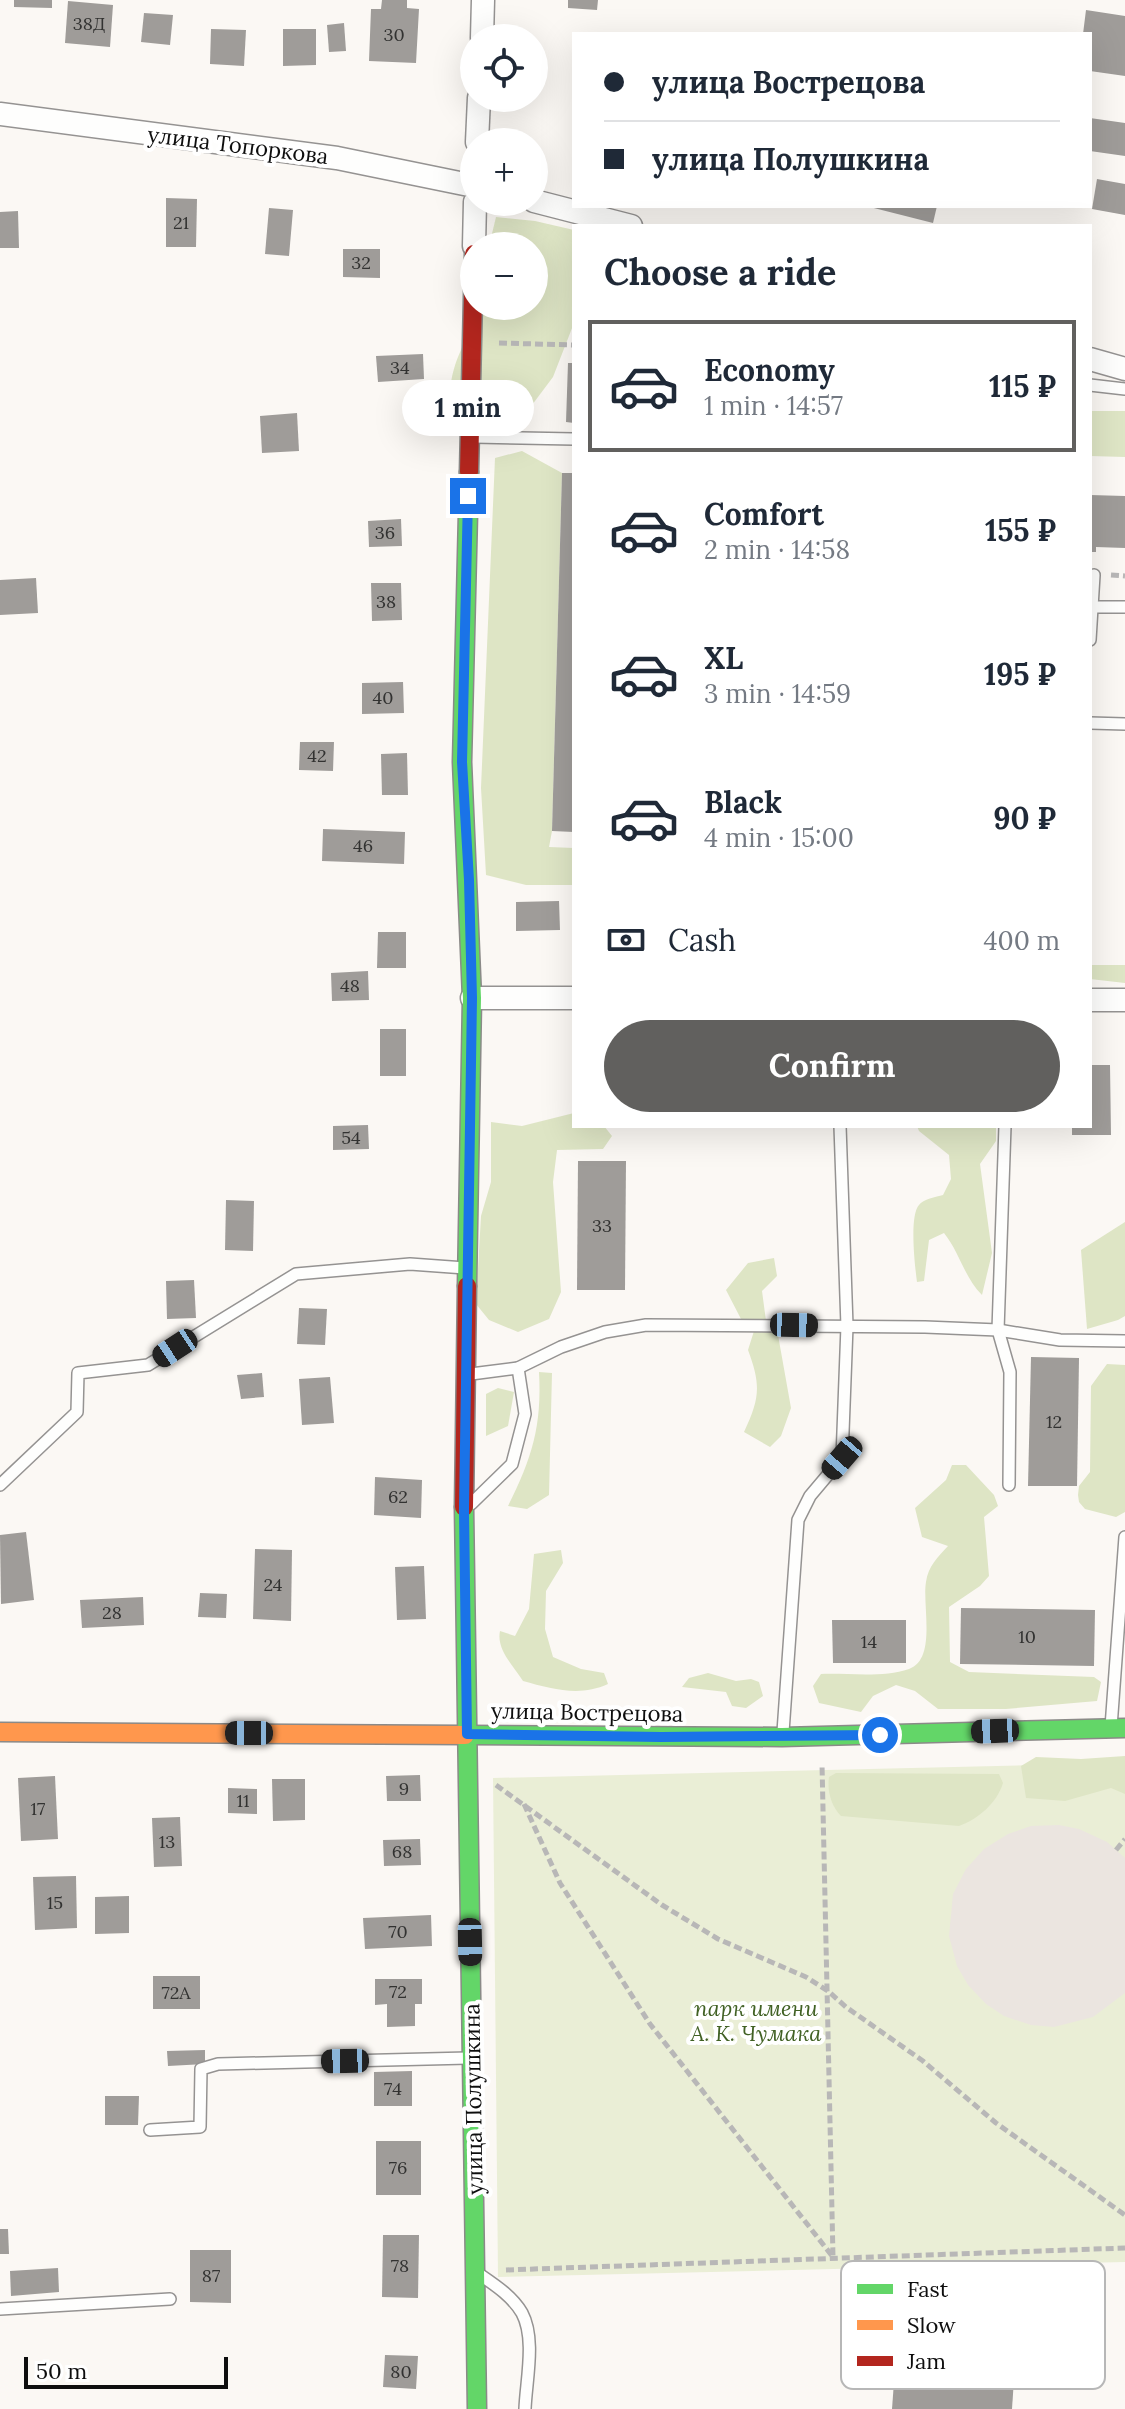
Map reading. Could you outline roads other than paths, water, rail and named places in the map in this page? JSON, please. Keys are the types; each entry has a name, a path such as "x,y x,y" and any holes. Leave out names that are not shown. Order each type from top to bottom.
{"street":[{"path":"482,24 483,0"},
{"name":"улица Топоркова","path":"0,114 337,158 460,183"},
{"path":"548,205 623,224"},
{"name":"улица Полушкина","path":"472,320 462,762 472,998 464,1510 477,2409"},
{"path":"1092,360 1125,369"},
{"path":"472,998 572,998"},
{"path":"1092,1000 1125,1000"},
{"name":"улица Вострецова","path":"0,1732 822,1737 1118,1728"}],"lane":[{"path":"1092,385 1125,389"},
{"path":"469,437 572,439"},
{"path":"1092,596 1094,575"},
{"path":"1092,607 1125,607"},
{"path":"1092,723 1125,724"},
{"path":"782,1737 798,1520 810,1496 842,1458 847,1326 840,1128"},
{"path":"1005,1128 998,1330 1010,1372 1009,1485"},
{"path":"0,1485 77,1412 78,1373 148,1365 296,1274 410,1264 468,1268"},
{"path":"466,1375 518,1368 561,1347 605,1332 646,1325 998,1330 1060,1340 1125,1341"},
{"path":"464,1510 512,1464 525,1414 518,1368"},
{"path":"1118,1728 1125,1537"},
{"path":"150,2130 200,2127 201,2069 218,2064 472,2058"},
{"path":"476,2271 508,2295 523,2315 528,2340 525,2409"},
{"path":"0,2309 170,2299"}],"park label":[{"name":"парк имени А. К. Чумака","path":"756,2020"}]}
